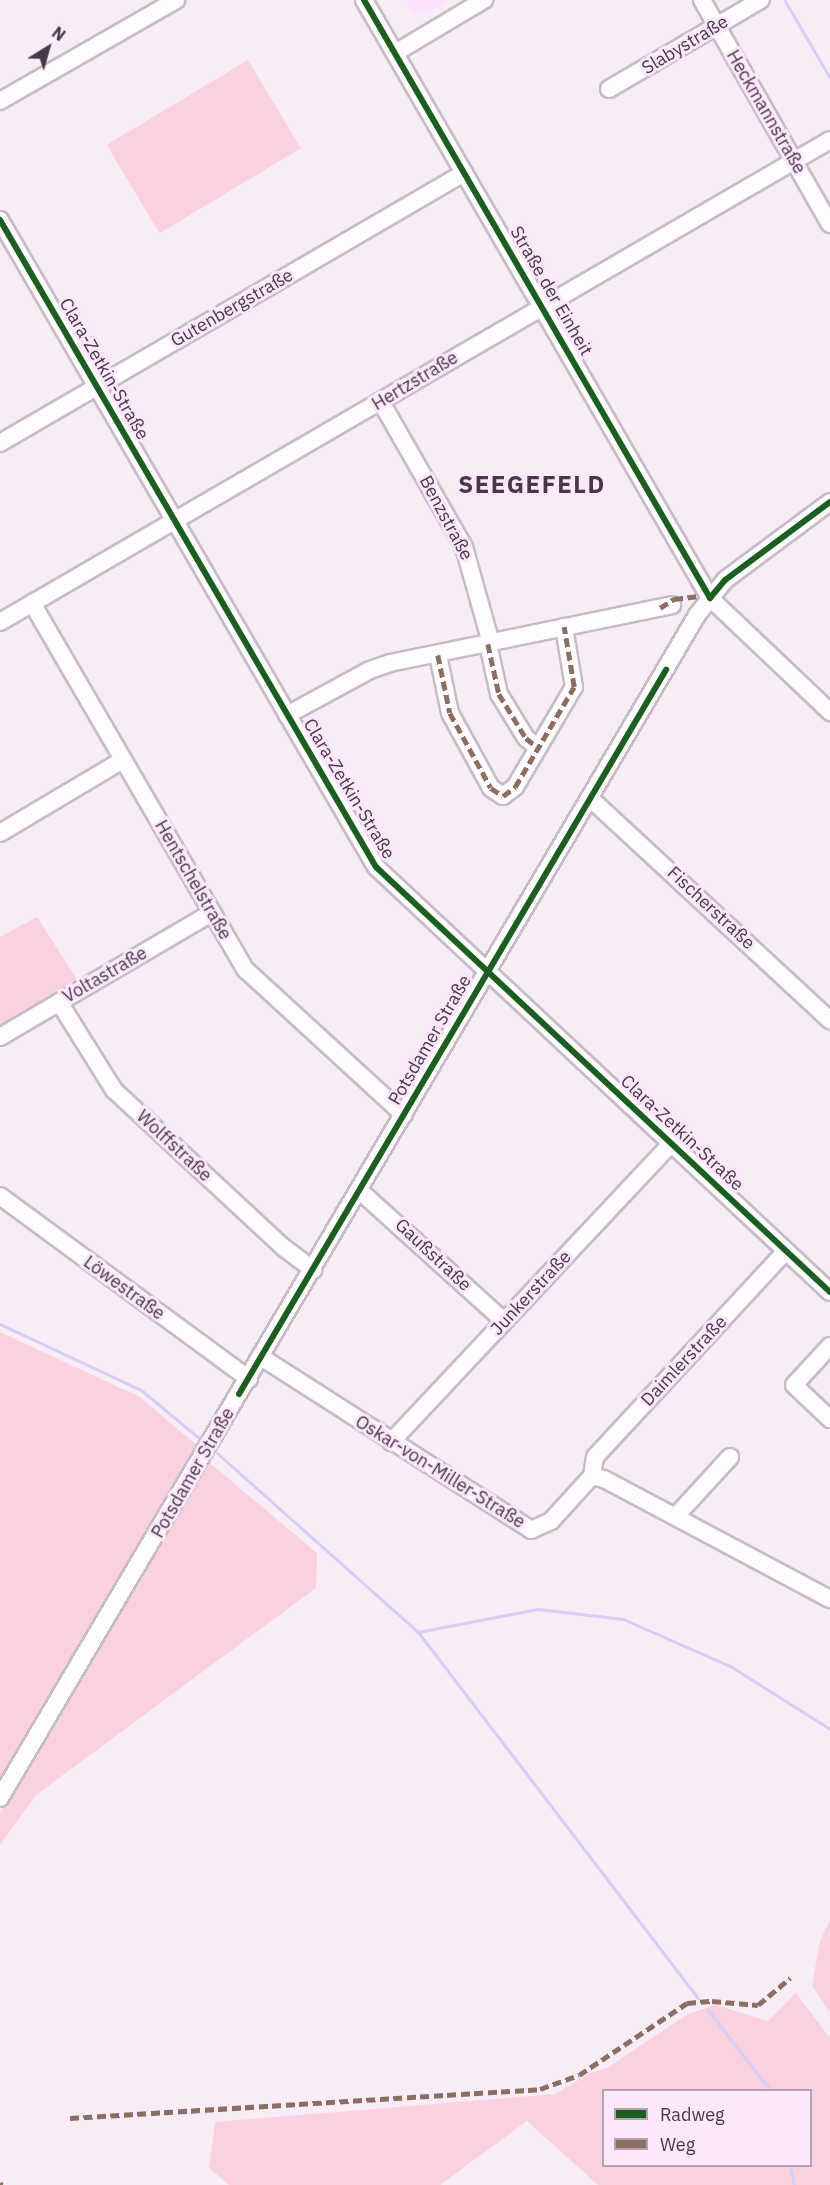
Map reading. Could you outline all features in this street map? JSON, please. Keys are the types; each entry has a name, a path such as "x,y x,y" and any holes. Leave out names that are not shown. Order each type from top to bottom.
{"street":[{"path":"0,101 176,0"},
{"name":"Straße der Einheit","path":"364,0 710,598 830,712"},
{"path":"395,53 484,0"},
{"name":"Heckmannstraße","path":"702,0 830,224"},
{"name":"Slabystraße","path":"609,89 761,0"},
{"name":"Hertzstraße","path":"0,622 830,140"},
{"name":"Gutenbergstraße","path":"0,443 464,173"},
{"name":"Clara-Zetkin-Straße","path":"0,220 376,867 830,1292"},
{"name":"Benzstraße","path":"381,402 464,547 489,644 499,694 526,738 536,746"},
{"name":"Potsdamer Straße","path":"0,1798 710,598 725,580 830,502"},
{"name":"Hentschelstraße","path":"32,603 211,913 257,983 404,1115"},
{"path":"287,715 370,670 672,605"},
{"path":"438,655 450,713 491,788 503,796 510,794 536,746 574,687 564,627"},
{"path":"0,833 123,760"},
{"name":"Fischerstraße","path":"591,799 830,1020"},
{"name":"Voltastraße","path":"0,1037 211,913"},
{"name":"Wolffstraße","path":"59,1002 114,1090 283,1248 313,1270"},
{"name":"Junkerstraße","path":"391,1442 671,1144"},
{"name":"Gaußstraße","path":"360,1191 504,1321"},
{"name":"Löwestraße","path":"0,1196 249,1379"},
{"name":"Daimlerstraße","path":"592,1476 595,1458 786,1251"},
{"path":"830,1346 794,1385 830,1419"},
{"name":"Oskar-von-Miller-Straße","path":"261,1357 531,1530 551,1521 592,1476"},
{"path":"675,1516 730,1456"},
{"path":"592,1476 675,1516 830,1599"}],"shaded area":[{"path":"406,0 450,0 426,14 423,10 414,15"},
{"path":"248,60 301,148 160,233 107,145"},
{"path":"37,917 82,987 0,1035 0,937"},
{"path":"0,1332 140,1397 200,1448 0,1787"},
{"path":"210,1463 317,1553 316,1588 36,1795 0,1845 0,1813"},
{"path":"830,1920 830,2013 812,1986 820,1941"},
{"path":"796,1993 830,2038 830,2185 598,2185 527,2121 440,2185 229,2185 209,2168 215,2122 555,2094 590,2073 607,2068 688,2014 716,2005 768,2021"}],"waterway":[{"path":"785,1 830,78"},
{"path":"0,1324 141,1390 199,1438"},
{"path":"217,1453 418,1632 698,1998"},
{"path":"418,1632 538,1609 623,1619 730,1666 830,1729"},
{"path":"707,2009 769,2089"},
{"path":"790,2167 794,2185"}],"marked path":[{"path":"660,608 674,599 697,596"},
{"path":"438,655 450,713 491,788 503,796 515,787 574,687 564,627"},
{"path":"488,644 499,694 526,738 536,746"},
{"path":"70,2118 540,2089 579,2075 687,2003 712,2001 758,2005 790,1978"}],"cycle path":[{"path":"364,0 710,598 725,580 830,502"},
{"path":"0,220 376,867 830,1292"},
{"path":"239,1394 666,670"}],"district":[{"name":"SEEGEFELD","path":"532,485"}]}
